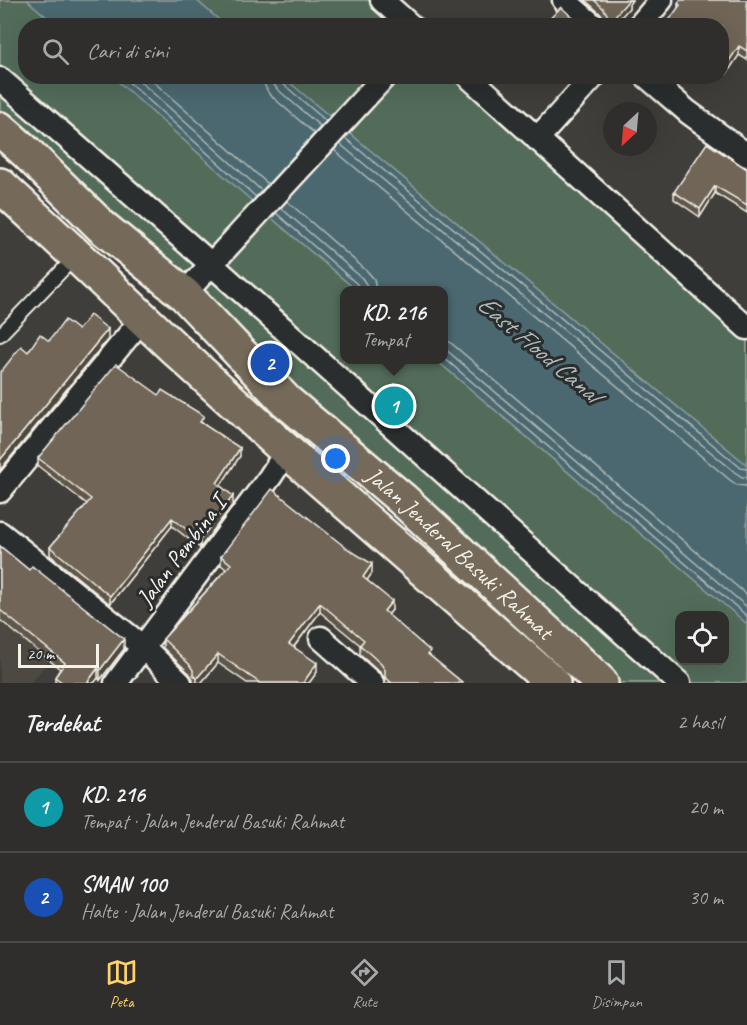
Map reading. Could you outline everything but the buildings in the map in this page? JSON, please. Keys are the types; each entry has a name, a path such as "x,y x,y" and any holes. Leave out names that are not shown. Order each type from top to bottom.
{"main road":[{"name":"Jalan Jenderal Basuki Rahmat","path":"0,129 101,226 184,294 286,401 402,499 601,683"},
{"name":"Jalan Jenderal Basuki Rahmat","path":"0,185 287,451 553,683"}],"street":[{"path":"382,0 402,18"},
{"path":"564,0 585,18"},
{"path":"646,18 661,0"},
{"path":"0,79 212,264 679,683"},
{"path":"184,294 377,84"},
{"path":"477,84 747,328"},
{"path":"537,139 587,84"},
{"path":"655,84 688,112 747,156"},
{"path":"0,491 143,318"},
{"name":"Jalan Pembina I","path":"116,683 263,487 287,451"},
{"path":"0,532 143,646 180,683"},
{"path":"321,638 372,683"}],"lane":[{"path":"0,335 76,256"}],"shaded area":[{"path":"0,550 84,617 31,683 0,683"}],"green space":[{"path":"0,0 382,0 403,18 18,18 18,84 476,84 747,328 747,683 601,683 0,129"}],"water":[{"path":"27,0 196,0 217,18 48,18"},
{"name":"East Flood Canal","path":"121,84 291,84 747,465 747,624 441,364 448,364 448,286 351,286"}],"place":[{"name":"SMAN 100","path":"270,363"},
{"name":"KD. 216","path":"394,406"}]}
